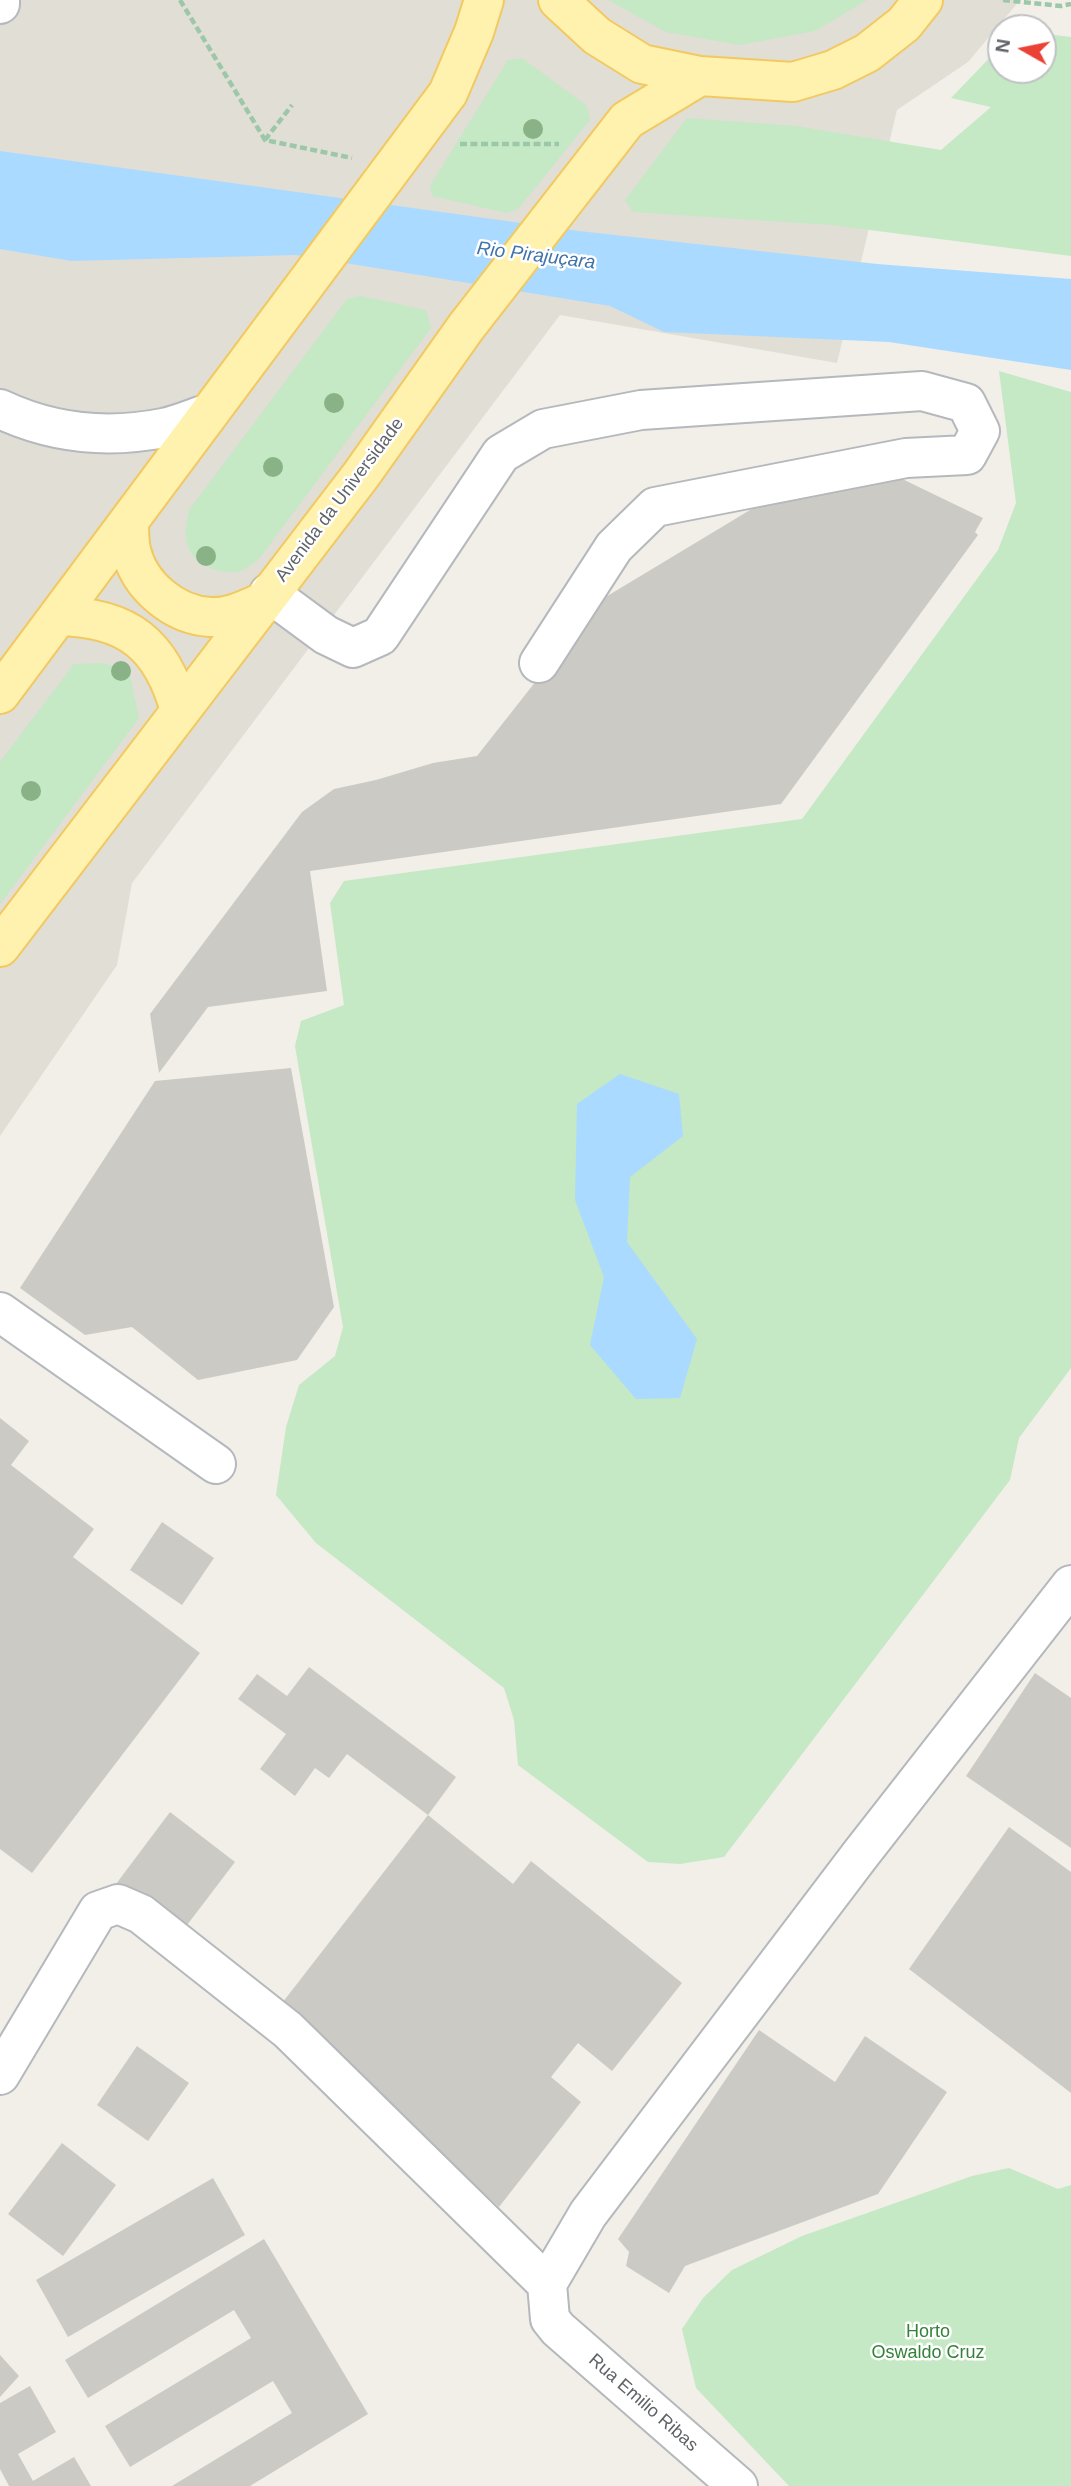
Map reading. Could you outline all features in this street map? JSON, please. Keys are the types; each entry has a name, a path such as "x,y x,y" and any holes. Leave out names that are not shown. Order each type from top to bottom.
{"main road":[{"path":"0,694 448,93 474,32 484,0"},
{"path":"558,0 597,36 642,64 700,76 793,82 833,70 867,53 904,24 923,0"},
{"name":"Avenida da Universidade","path":"0,947 361,475 466,327 627,120 700,76"},
{"path":"129,522 131,550 142,576 160,597 184,611 211,617 238,613 266,597"},
{"path":"58,616 87,616 114,624 138,638 158,659 172,684 180,711"}],"lane":[{"path":"266,597 326,635 353,648 380,636 501,454 543,429 641,410 922,391 966,403 980,430 967,455 906,457 655,507 614,547 538,663"},
{"path":"0,409 24,420 70,431 118,434 164,428 209,413"},
{"path":"0,1312 216,1464"},
{"path":"549,2302 588,2214 860,1855 1071,1585"},
{"name":"Rua Emilio Ribas","path":"0,2075 98,1911 118,1904 141,1914 288,2030 549,2302 738,2486"}],"path":[{"path":"180,0 265,140"},
{"path":"1003,0 1061,6 1071,4"},
{"path":"265,140 292,104"},
{"path":"265,140 402,155 559,144 594,163"}],"shaded area":[{"path":"0,0 1020,0 1008,14 987,14 987,39 968,62 897,110 837,363 560,315 132,883 117,965 0,1136"}],"green space":[{"path":"608,0 867,0 815,31 740,45 666,32"},
{"path":"1057,35 1071,37 1071,256 831,225 633,212 625,200 687,118 796,126 941,150 991,107 951,98 987,61 987,84 1057,84"},
{"path":"522,58 587,106 590,120 518,209 507,213 432,196 430,186 508,60"},
{"path":"361,296 426,310 431,328 258,560 235,572 209,568 195,558 187,544 189,510 347,299"},
{"path":"999,371 1071,392 1071,1368 1019,1438 1010,1480 724,1857 680,1864 648,1862 518,1765 514,1720 504,1688 316,1543 276,1495 286,1427 299,1385 335,1356 343,1327 295,1046 301,1021 344,1005 330,903 344,881 802,819 998,550 1016,503"},
{"path":"103,663 119,668 130,676 139,718 0,904 0,762 74,664"},
{"name":"Horto Oswaldo Cruz","path":"1009,2168 1058,2189 1071,2185 1071,2486 789,2486 696,2388 682,2329 703,2298 732,2270 802,2236 972,2176"}],"water":[{"name":"Rio Pirajuçara","path":"0,151 579,231 877,264 1071,279 1071,370 889,342 664,332 610,306 296,255 72,261 0,249"},
{"path":"620,1074 679,1094 683,1136 630,1177 627,1242 697,1339 680,1398 636,1399 590,1345 604,1277 575,1200 577,1104"}],"building":[{"path":"896,476 983,518 975,532 978,535 781,804 310,871 327,991 208,1007 159,1073 150,1014 302,812 334,789 433,763 477,756 599,601 755,507"},
{"path":"291,1068 334,1307 297,1360 198,1380 132,1327 85,1335 20,1288 155,1081"},
{"path":"0,1418 29,1441 11,1465 94,1529 73,1557 200,1653 32,1873 0,1849"},
{"path":"162,1522 214,1558 182,1605 130,1570"},
{"path":"309,1667 456,1777 428,1815 347,1754 329,1778 315,1768 295,1796 260,1769 286,1734 238,1699 257,1674 287,1696"},
{"path":"1035,1673 1071,1698 1071,1848 966,1776"},
{"path":"170,1812 235,1862 181,1933 116,1884"},
{"path":"428,1815 513,1884 531,1861 682,1983 612,2071 578,2043 551,2077 581,2102 499,2207 279,2007"},
{"path":"1009,1827 1071,1872 1071,2093 909,1969"},
{"path":"759,2030 835,2082 865,2036 947,2092 878,2194 685,2266 669,2293 626,2266 629,2252 618,2239"},
{"path":"137,2046 189,2083 148,2141 97,2105"},
{"path":"62,2143 116,2185 63,2256 8,2214"},
{"path":"213,2178 245,2235 68,2337 36,2280"},
{"path":"264,2239 368,2414 250,2486 172,2486 292,2413 273,2381 130,2467 105,2426 251,2338 234,2310 88,2398 65,2360"},
{"path":"0,2355 19,2376 0,2397"},
{"path":"30,2386 56,2432 18,2454 33,2481 74,2457 91,2486 9,2486 0,2469 0,2403"}]}
